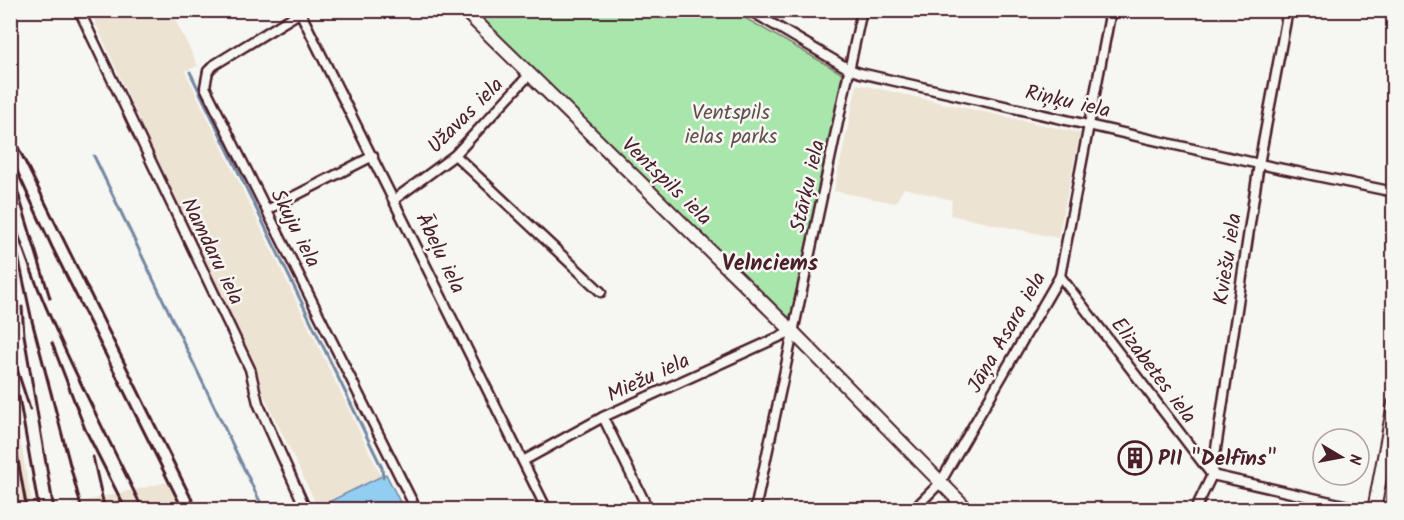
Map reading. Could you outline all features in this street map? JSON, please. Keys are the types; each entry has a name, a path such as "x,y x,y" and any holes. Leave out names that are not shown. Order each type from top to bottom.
{"street":[{"name":"Namdaru iela","path":"79,10 250,369 258,403 306,510"},
{"name":"Ventspils iela","path":"464,10 792,331 968,510"},
{"name":"Riņķu iela","path":"748,10 849,69 1259,164 1394,192"},
{"name":"Stārķu iela","path":"755,510 862,10"},
{"name":"Jāņa Asara iela","path":"913,510 940,483 1060,276 1111,10"},
{"name":"Kviešu iela","path":"1195,510 1212,475 1259,164 1288,10"},
{"name":"Ābeļu iela","path":"302,12 547,510"},
{"name":"Skuju iela","path":"302,12 214,65 206,78 205,87 413,503"},
{"name":"Užavas iela","path":"395,199 455,155 530,75"},
{"path":"455,155 601,292"},
{"path":"267,210 373,156"},
{"name":"Elizabetes iela","path":"1060,276 1212,475"},
{"name":"Miežu iela","path":"523,461 603,417 792,331"},
{"path":"1374,510 1394,404"},
{"path":"603,417 646,505"},
{"path":"1212,475 1366,510"}],"shaded area":[{"path":"90,11 112,11 115,14 119,11 171,11 198,66 185,71 381,476 317,506 266,400"},
{"path":"857,84 1080,133 1058,238 950,215 952,200 904,188 895,203 834,191"},
{"path":"11,379 21,445 33,509 11,509"},
{"path":"168,482 181,509 73,509 72,504"}],"green space":[{"name":"Ventspils ielas parks","path":"472,11 733,11 843,74 791,314 788,317 783,316"}],"water":[{"path":"386,474 400,502 386,509 314,509"}],"waterway":[{"path":"190,72 382,468 383,477"},
{"path":"94,156 264,510"}],"railway":[{"path":"10,131 197,510"},
{"path":"10,156 52,247 183,510"},
{"path":"14,180 50,298"},
{"path":"10,209 53,324 143,510"},
{"path":"17,251 32,321 82,510"},
{"path":"22,307 24,335 54,510"},
{"path":"52,343 85,429 126,510"},
{"path":"10,348 30,409"},
{"path":"19,397 39,510"},
{"path":"10,416 27,510"},
{"path":"93,457 105,510"}],"place":[{"name":"PII \"Delfīns\"","path":"1135,458"}],"district":[{"name":"Velnciems","path":"770,262"}]}
